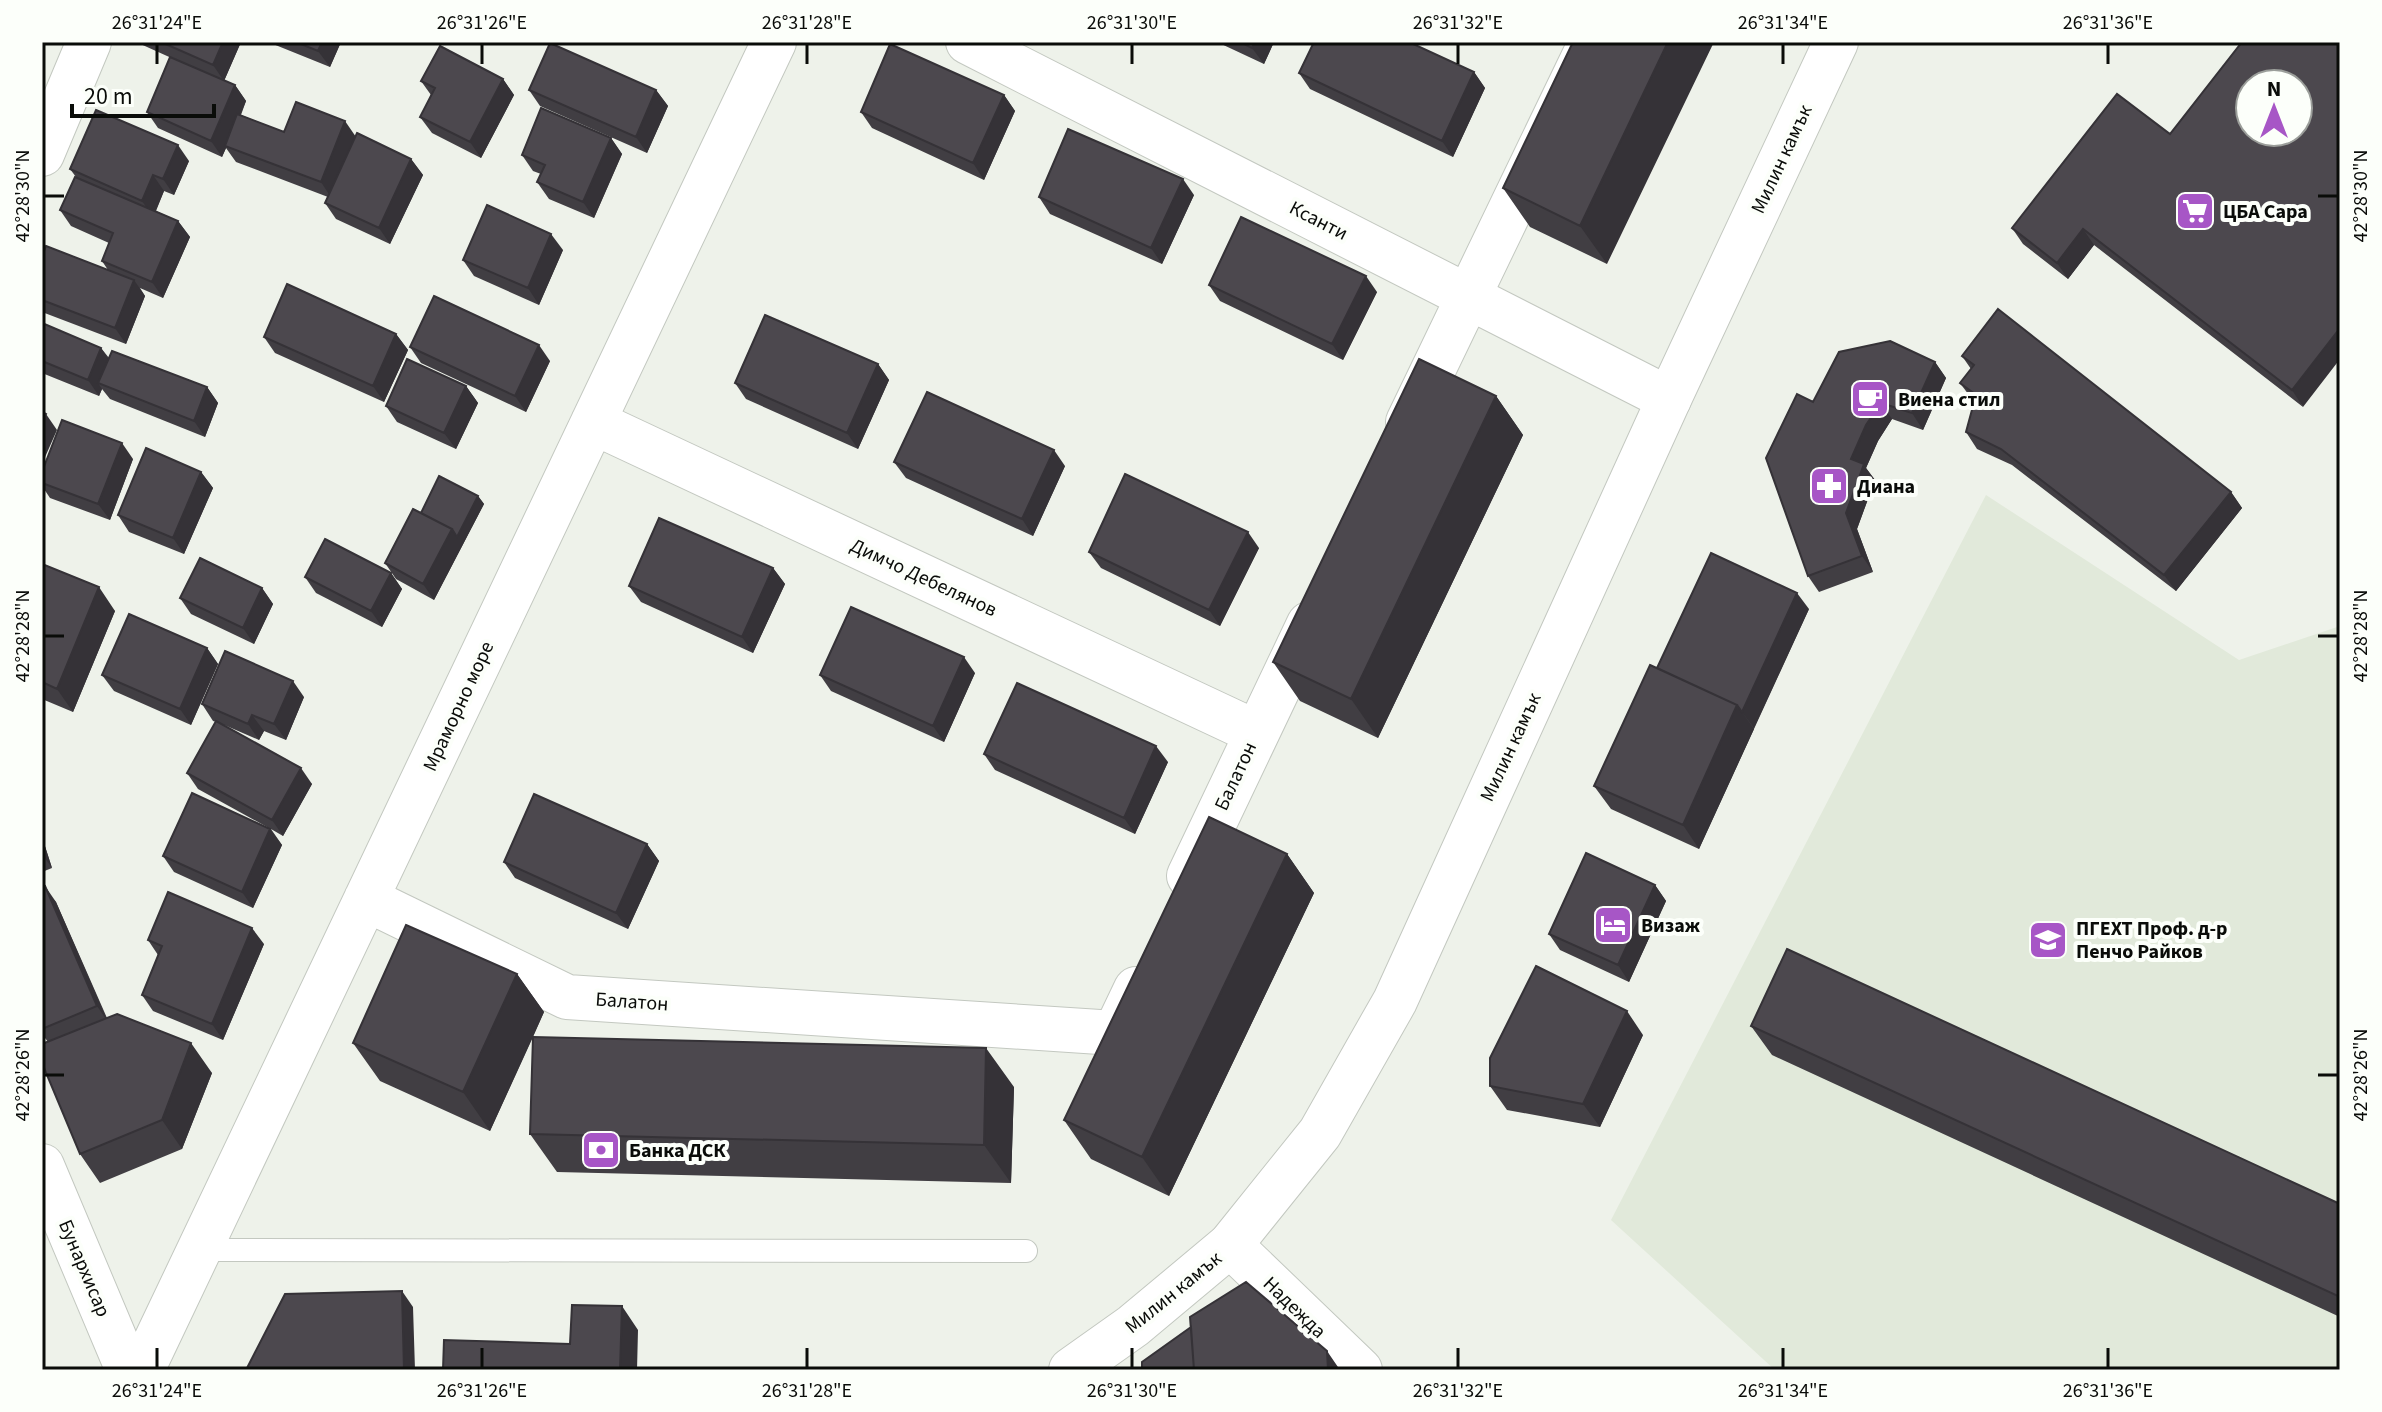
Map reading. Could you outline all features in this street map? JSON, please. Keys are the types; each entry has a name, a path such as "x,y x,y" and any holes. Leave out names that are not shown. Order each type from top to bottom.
{"street":[{"path":"42,154 89,42"},
{"name":"Мраморно море","path":"142,1370 774,42"},
{"name":"Ксанти","path":"968,42 1669,399"},
{"path":"1393,451 1591,42"},
{"name":"Милин камък","path":"1071,1370 1133,1326 1230,1245 1320,1133 1395,1001 1669,399 1836,42"},
{"name":"Димчо Дебелянов","path":"593,422 1255,732"},
{"name":"Балатон","path":"1175,904 1324,592"},
{"name":"Балатон","path":"366,899 567,997 1115,1033 1155,947"},
{"name":"Бунархисар","path":"42,1166 128,1370"},
{"name":"Надежда","path":"1230,1245 1360,1370"}],"lane":[{"path":"199,1250 1026,1251"}],"shaded area":[{"name":"ПГЕХТ Проф. д-р Пенчо Райков","path":"1986,495 2239,660 2340,626 2340,1370 1775,1370 1611,1220"}],"building":[{"path":"161,42 223,42 213,65"},
{"path":"296,42 322,42 318,51"},
{"path":"1240,42 1255,42 1252,48"},
{"path":"1314,42 1409,42 1474,72 1442,141 1299,73"},
{"path":"1573,42 1668,42 1580,226 1503,188"},
{"name":"ЦБА Сара","path":"2242,42 2340,42 2340,328 2292,390 2083,229 2057,263 2012,228 2117,94 2170,134"},
{"path":"550,43 656,90 636,137 529,90"},
{"path":"890,44 1004,95 973,163 861,112"},
{"path":"440,46 503,79 470,142 420,117 435,88 421,81"},
{"path":"170,57 235,85 211,141 147,112"},
{"path":"296,102 345,121 321,182 225,146 237,114 284,132"},
{"path":"541,108 611,138 583,202 537,182 545,165 522,155"},
{"path":"96,110 178,145 163,179 153,175 142,201 70,169"},
{"path":"1068,129 1183,179 1151,248 1039,197"},
{"path":"357,133 411,159 379,228 325,203"},
{"path":"75,177 178,221 152,282 102,261 113,233 60,210"},
{"path":"487,205 551,234 528,288 463,260"},
{"path":"1241,217 1366,276 1332,344 1209,285"},
{"path":"46,246 134,280 115,328 42,300 42,256"},
{"path":"287,284 396,334 373,386 264,337"},
{"path":"434,296 539,345 515,396 410,347"},
{"path":"1998,309 2231,492 2164,575 2001,449 1966,432 1976,395 1960,383 1974,365 1962,356"},
{"path":"765,315 878,364 847,433 735,383"},
{"path":"42,323 101,348 88,380 42,361"},
{"path":"1890,341 1935,362 1912,413 1881,403 1866,425 1851,459 1864,464 1846,513 1862,556 1808,576 1766,458 1797,394 1813,402 1839,352"},
{"path":"112,351 207,387 194,421 98,383"},
{"path":"407,359 466,386 444,433 386,406"},
{"path":"1419,359 1496,396 1351,699 1273,662"},
{"path":"927,392 1054,450 1022,519 894,462"},
{"path":"62,420 122,443 98,504 42,483 42,472"},
{"path":"146,448 201,472 173,538 118,515"},
{"path":"1125,474 1248,532 1209,610 1089,552"},
{"path":"439,476 478,496 457,537 452,529 421,513"},
{"path":"413,509 452,529 423,584 385,563"},
{"path":"659,518 773,568 742,637 629,586"},
{"path":"325,539 391,573 371,611 305,577"},
{"path":"1711,553 1797,593 1742,712 1737,705 1657,668"},
{"path":"200,558 262,588 243,628 180,598"},
{"path":"42,564 99,587 57,689 42,682"},
{"path":"851,607 964,657 933,726 820,675"},
{"path":"129,614 207,648 180,709 102,675"},
{"path":"225,651 293,681 274,724 252,715 248,724 202,704"},
{"path":"1650,665 1737,705 1683,825 1594,786"},
{"path":"1017,683 1156,746 1124,818 984,754"},
{"path":"216,721 301,768 272,820 187,773"},
{"path":"192,793 270,829 242,892 163,856"},
{"path":"534,794 647,844 616,913 504,862"},
{"path":"1209,817 1287,854 1142,1157 1064,1120"},
{"name":"Визаж","path":"1586,853 1655,885 1618,965 1549,934"},
{"path":"45,886 97,1006 42,1029 42,887"},
{"path":"168,892 252,928 212,1024 142,995 162,946 148,940"},
{"path":"406,925 517,974 463,1092 353,1043"},
{"path":"1787,949 2340,1204 2340,1297 1751,1026"},
{"path":"1536,966 1627,1011 1583,1104 1490,1086 1490,1058"},
{"path":"117,1014 191,1043 162,1120 80,1154 42,1063 42,1044"},
{"path":"533,1037 986,1048 984,1145 530,1134"},
{"path":"1246,1282 1327,1351 1328,1370 1194,1370 1190,1317"},
{"path":"402,1291 404,1370 246,1370 285,1294"},
{"path":"572,1305 622,1306 620,1370 443,1370 444,1340 570,1344"},
{"path":"1191,1327 1194,1370 1142,1370 1142,1362"}],"place":[{"name":"ЦБА Сара","path":"2195,211"},
{"name":"Виена стил","path":"1870,399"},
{"name":"Диана","path":"1829,486"},
{"name":"Визаж","path":"1613,925"},
{"name":"ПГЕХТ Проф. д-р Пенчо Райков","path":"2048,940"},
{"name":"Банка ДСК","path":"601,1150"}]}
